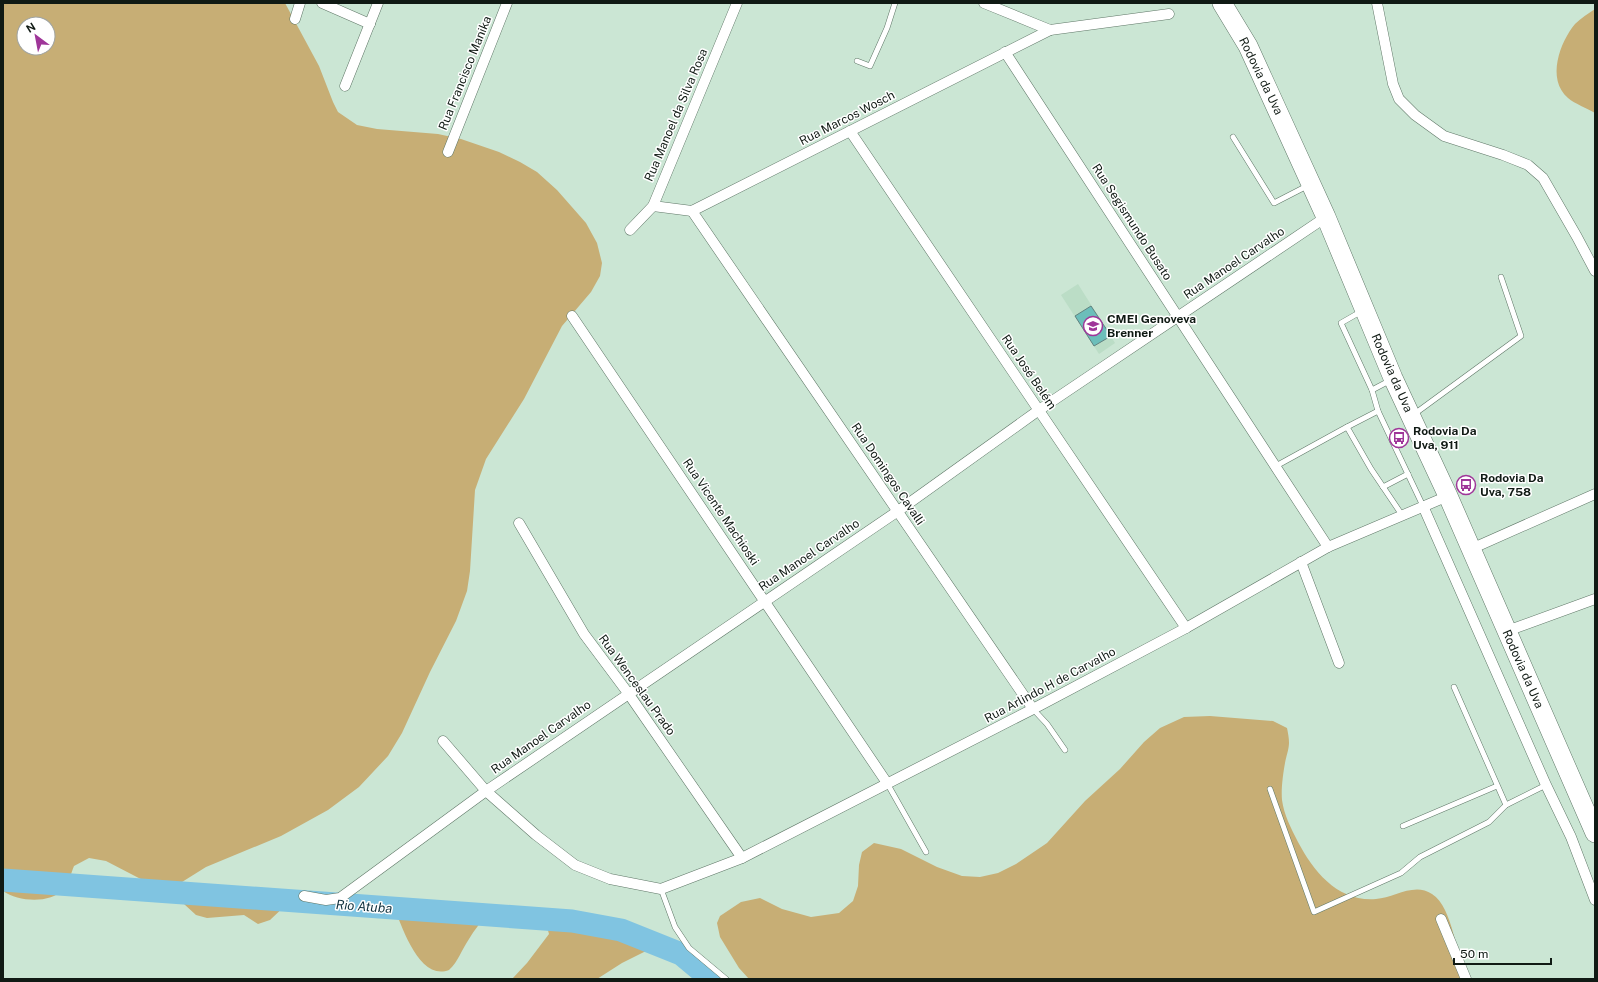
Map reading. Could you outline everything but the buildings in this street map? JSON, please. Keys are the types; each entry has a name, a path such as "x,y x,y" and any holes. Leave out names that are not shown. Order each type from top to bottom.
{"highway":[{"name":"Rodovia da Uva","path":"1222,3 1248,46 1326,217 1393,378 1448,496 1595,833"}],"street":[{"path":"295,19 300,3"},
{"path":"322,3 370,24"},
{"path":"345,86 378,3"},
{"name":"Rua Francisco Manika","path":"448,152 507,3"},
{"name":"Rua Manoel da Silva Rosa","path":"630,230 653,206 737,3"},
{"path":"984,3 1050,30 1169,14"},
{"path":"1377,3 1394,84 1399,99 1415,115 1444,136 1503,155 1528,165 1542,178 1595,271"},
{"name":"Rua Marcos Wosch","path":"692,211 1050,30"},
{"name":"Rua Segismundo Busato","path":"1005,52 1328,547"},
{"name":"Rua José Belém","path":"850,131 1186,628"},
{"path":"653,206 692,211"},
{"name":"Rua Domingos Cavalli","path":"692,211 1033,709"},
{"name":"Rua Manoel Carvalho","path":"304,896 326,900 340,898 486,791 628,693 898,511 1039,410 1326,217"},
{"name":"Rua Vicente Machioski","path":"572,316 887,783"},
{"path":"1471,549 1595,494"},
{"name":"Rua Arlindo H de Carvalho","path":"661,889 742,858 1033,709 1186,628 1328,547 1448,496"},
{"path":"1423,506 1546,785 1571,837 1595,900"},
{"name":"Rua Wenceslau Prado","path":"519,523 584,634 628,693 742,858"},
{"path":"1301,562 1339,663"},
{"path":"1507,631 1595,599"},
{"path":"443,741 486,791 536,835 575,865 610,879 661,889"},
{"path":"1441,919 1466,979"}],"lane":[{"path":"857,61 870,66 887,28 895,3"},
{"path":"1233,137 1274,203 1311,184"},
{"path":"1411,416 1521,336 1501,277"},
{"path":"1364,310 1341,323 1372,390 1378,411 1423,506"},
{"path":"1372,390 1393,378"},
{"path":"1276,466 1378,411"},
{"path":"1347,427 1402,515"},
{"path":"1384,487 1408,474"},
{"path":"1454,687 1506,805"},
{"name":"Rua Domingos Cavalli","path":"1033,709 1047,724 1065,750"},
{"path":"887,783 926,852"},
{"path":"1270,789 1314,912 1401,873 1420,857 1489,822 1506,805 1546,785"},
{"path":"1403,826 1497,786"},
{"path":"661,889 675,927 689,948 726,979"}],"shaded area":[{"path":"3,3 285,3 319,66 338,112 357,125 377,129 438,134 461,139 499,152 537,172 557,190 586,223 597,243 602,263 600,276 591,292 562,326 524,399 486,459 475,490 470,571 467,591 456,621 430,672 402,733 388,756 359,787 328,810 281,836 206,867 174,887 174,898 106,861 89,858 74,866 66,887 58,894 43,899 34,900 10,895 3,891"},
{"path":"1595,9 1595,113 1568,98 1561,90 1557,71 1560,50 1564,40 1577,22"},
{"name":"CMEI Genoveva Brenner","path":"1078,284 1115,343 1099,354 1061,295"},
{"path":"1210,716 1273,721 1287,728 1289,748 1282,782 1283,806 1293,832 1304,853 1329,883 1350,896 1362,899 1376,899 1411,890 1425,891 1432,894 1445,910 1450,922 1460,959 1469,979 749,979 739,968 720,937 717,923 720,916 741,902 760,898 782,909 811,917 839,913 853,901 858,886 859,865 862,852 874,843 901,849 937,867 962,876 980,877 998,873 1016,864 1047,843 1085,801 1120,769 1144,742 1160,728 1184,717"},
{"path":"174,898 184,901 288,903 270,920 258,924 244,915 207,918 196,915 184,904"},
{"path":"394,907 489,912 473,932 452,967 449,970 438,971 429,968 420,960 401,926"},
{"path":"544,916 588,920 625,933 654,947 622,963 597,979 512,979 527,963 549,934"}],"waterway":[{"name":"Rio Atuba","path":"3,880 572,921 621,930 681,954 711,979"}],"place":[{"name":"CMEI Genoveva Brenner","path":"1093,326"},
{"name":"Rodovia Da Uva, 911","path":"1399,438"},
{"name":"Rodovia Da Uva, 758","path":"1466,485"}]}
